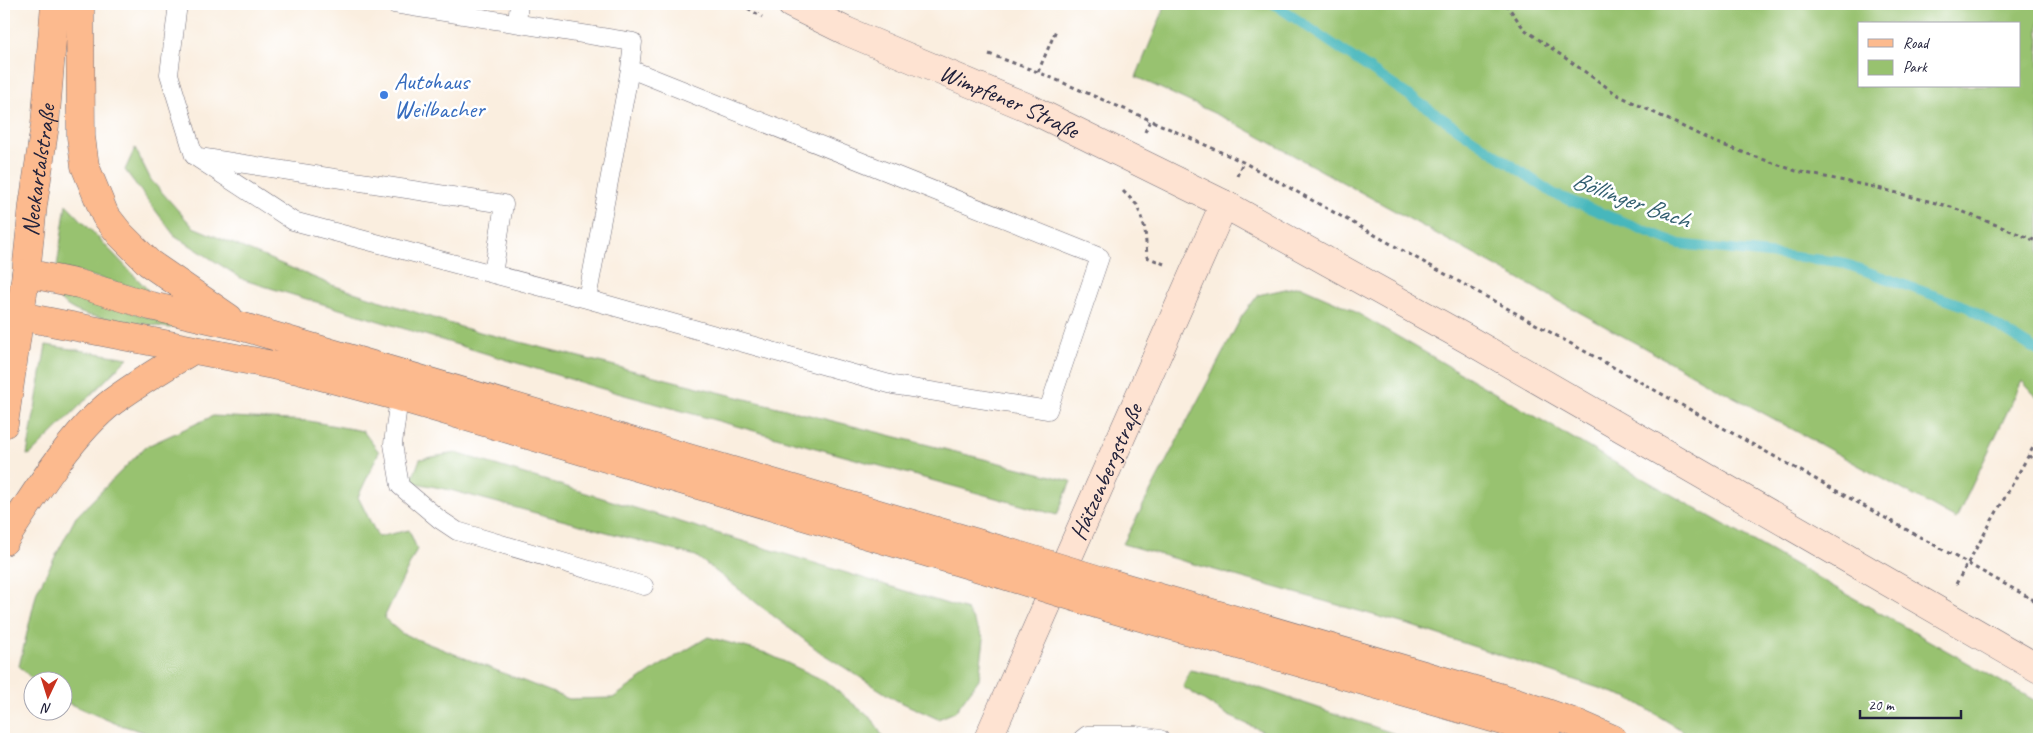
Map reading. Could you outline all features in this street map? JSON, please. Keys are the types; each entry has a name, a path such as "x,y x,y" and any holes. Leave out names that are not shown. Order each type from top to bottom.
{"main road":[{"name":"Neckartalstraße","path":"4,424 45,124 55,4"},
{"path":"80,4 81,137 85,166 105,215 120,234 149,263 240,326"},
{"path":"26,273 79,284 151,306 240,326 1111,596 1510,723 1548,739"},
{"path":"20,316 298,370 1004,563"},
{"path":"4,541 37,491 85,429 111,403 193,350"},
{"path":"1111,596 1516,702 1581,725 1613,739"}],"street":[{"name":"Wimpfener Straße","path":"791,4 846,31 1029,108 1224,204 1467,339 2039,669"},
{"name":"Hätzenbergstraße","path":"988,739 1224,204"}],"lane":[{"path":"178,4 169,74 194,156 293,221 587,299 893,385 1048,410 1100,257 630,70"},
{"path":"394,4 517,22 633,42 630,70 587,299"},
{"path":"517,22 520,4"},
{"path":"194,156 504,204 493,274"},
{"path":"399,397 393,444 400,486 439,519 457,531 644,586"},
{"path":"1082,739 1087,735 1136,735 1160,739"}],"path":[{"path":"1506,4 1524,29 1618,95 1714,142 1796,172 1874,186 1951,207 2039,242"},
{"path":"1038,72 1056,30"},
{"path":"1243,162 1969,562 2039,603"},
{"path":"1118,187 1138,206 1146,229 1147,257 1191,277"},
{"path":"1969,562 2039,437"},
{"path":"2029,456 2039,462"}],"green space":[{"path":"1166,4 2039,4 2039,400 2022,381 1956,519 1231,121 1136,77"},
{"path":"135,148 151,180 193,227 332,285 464,328 1071,481 1057,515 596,387 244,280 174,235 125,170"},
{"path":"66,204 68,206 149,291 57,267"},
{"path":"1299,286 1345,306 1619,465 2039,703 2039,739 1696,739 1629,698 1412,626 1123,544 1242,316 1258,295"},
{"path":"64,296 87,298 176,326 170,328 91,316 78,312 66,305 59,299"},
{"path":"46,345 128,358 31,454 27,455"},
{"path":"213,416 309,421 363,431 379,452 358,497 378,537 409,530 417,549 384,618 401,633 569,699 613,698 658,667 708,637 766,653 825,681 873,720 884,739 167,739 117,724 72,705 72,670 23,670 19,666 37,591 76,517 145,447"},
{"path":"456,453 967,610 984,639 979,679 955,712 938,719 896,700 820,652 696,556 450,490 411,482 420,459"},
{"path":"1190,670 1236,680 1410,739 1280,739 1229,716 1183,687"}],"waterway":[{"name":"Böllinger Bach","path":"1274,4 1554,194 1679,244 1840,262 1967,307 2039,352"}],"place":[{"name":"Autohaus Weilbacher","path":"384,95"}]}
